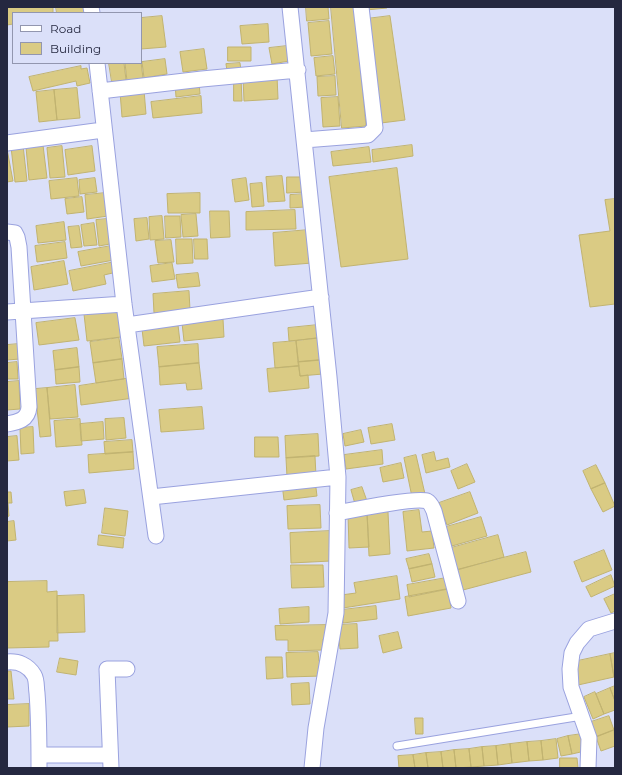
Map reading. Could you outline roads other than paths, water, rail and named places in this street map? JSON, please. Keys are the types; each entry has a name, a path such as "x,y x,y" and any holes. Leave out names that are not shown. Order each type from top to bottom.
{"street":[{"path":"290,7 298,70 338,477 336,613 316,728 312,768"},
{"path":"304,140 368,135 375,128 361,7"},
{"path":"97,64 103,130 124,304 156,536"},
{"path":"100,91 298,70"},
{"path":"7,143 103,130"},
{"path":"7,232 15,233 18,237 29,412 24,419 7,424"},
{"path":"127,326 321,297"},
{"path":"7,312 124,304"},
{"path":"151,497 338,477"},
{"path":"337,513 414,501 428,502 432,505 434,511 458,601"},
{"path":"588,768 589,738 571,687 570,669 572,653 576,643 594,626 615,621"},
{"path":"7,662 24,665 36,679 39,710 39,761 111,761 107,669 127,669"}],"lane":[{"path":"397,746 582,716"}]}
